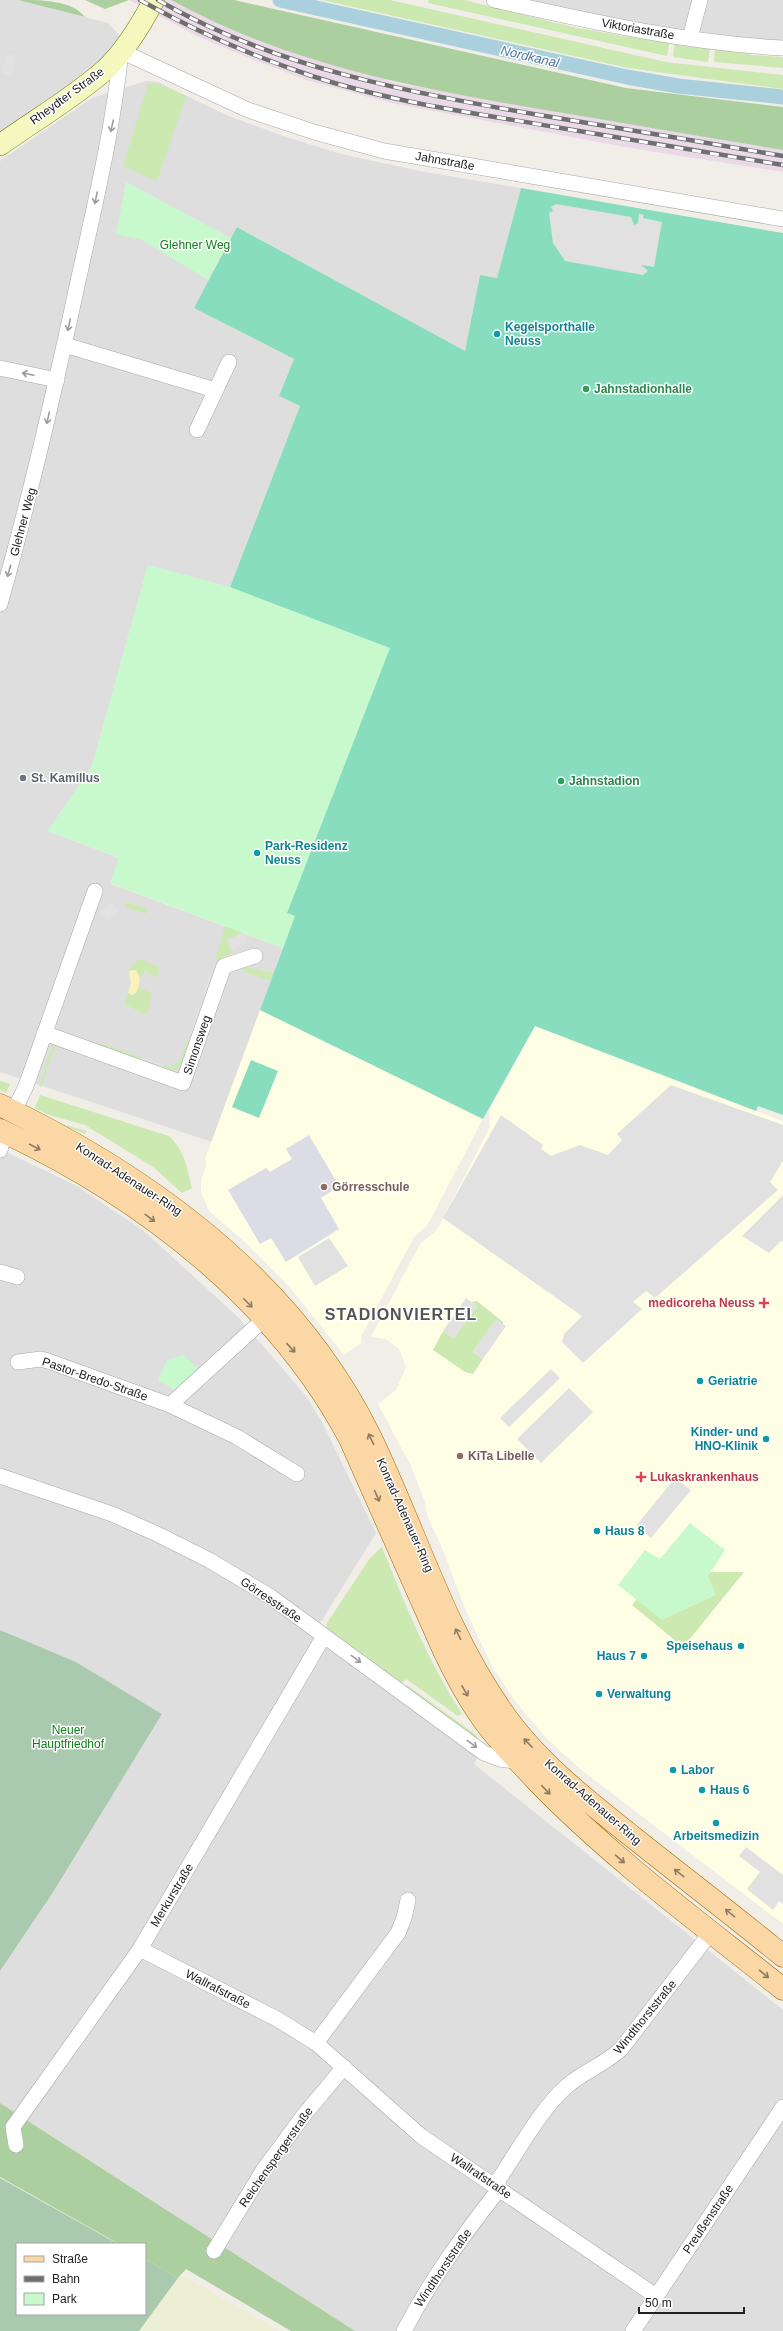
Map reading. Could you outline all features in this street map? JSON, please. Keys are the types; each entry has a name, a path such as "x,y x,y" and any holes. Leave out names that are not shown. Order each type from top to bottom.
{"main road":[{"name":"Rheydter Straße","path":"0,145 82,88 105,69 140,26 154,0"},
{"name":"Konrad-Adenauer-Ring","path":"7,1108 85,1149 133,1179 181,1212 231,1254 278,1301 309,1339 354,1407 382,1461 453,1625 477,1672 510,1723 569,1784 783,1956"},
{"name":"Konrad-Adenauer-Ring","path":"2,1137 75,1167 119,1195 217,1272 296,1353 335,1412 365,1469 459,1681 483,1720 520,1762 591,1833 783,1989"}],"street":[{"name":"Viktoriastraße","path":"494,0 579,19 723,44 783,48"},
{"path":"690,38 700,0"},
{"name":"Jahnstraße","path":"121,51 248,110 314,132 384,151 783,219"},
{"name":"Glehner Weg","path":"0,604 29,498 57,380 113,118 121,51"},
{"path":"64,344 215,390"},
{"path":"197,430 229,362"},
{"path":"0,368 57,380"},
{"path":"7,1108 26,1086 95,891"},
{"name":"Simonsweg","path":"44,1034 183,1082 224,966 256,956"},
{"path":"0,1272 16,1277"},
{"path":"170,1405 264,1320"},
{"name":"Pastor-Bredo-Straße","path":"18,1362 40,1359 48,1361 170,1405 237,1437 297,1474"},
{"name":"Görresstraße","path":"0,1476 112,1514 157,1534 209,1560 271,1597 484,1753 500,1759 520,1762"},
{"name":"Merkurstraße","path":"16,2146 13,2127 140,1949 324,1636"},
{"path":"316,2043 398,1933 404,1918 408,1900"},
{"name":"Windthorststraße","path":"404,2331 423,2294 451,2251 498,2186 552,2100 568,2084 604,2063 622,2048 711,1932"},
{"name":"Wallrafstraße","path":"140,1949 277,2019 316,2043 344,2067 377,2099 422,2136 498,2186 656,2296"},
{"name":"Reichenspergerstraße","path":"214,2251 264,2170 304,2115 344,2067"},
{"name":"Preußenstraße","path":"633,2331 783,2107"}],"shaded area":[{"path":"0,0 18,0 108,23 123,39 99,65 0,137"},
{"path":"129,0 171,0 207,19 397,83 783,150 783,172 624,147 391,103 309,81 249,58 199,37"},
{"path":"510,0 783,0 783,45 712,39"},
{"path":"7,53 16,56 11,76 1,73"},
{"path":"146,81 158,82 226,115 286,137 345,155 420,171 521,188 497,278 480,275 465,352 238,227 195,308 294,359 279,396 300,406 230,587 148,566 92,766 48,831 119,858 111,884 283,948 212,1142 0,1072 0,161 92,98"},
{"path":"556,204 631,217 634,225 638,223 639,214 644,215 643,218 662,222 654,267 641,265 648,271 643,275 565,261 553,243 549,213 553,211 551,207"},
{"path":"111,902 119,910 107,921 99,912"},
{"path":"242,933 247,943 232,951 227,940"},
{"path":"211,971 216,973 208,996 203,994"},
{"path":"199,1006 204,1008 196,1031 191,1029"},
{"name":"Görresschule","path":"260,1010 483,1119 427,1226 414,1237 362,1335 361,1343 344,1355 291,1289 246,1243 209,1211 201,1192 201,1181 206,1166 205,1159"},
{"name":"Lukaskrankenhaus","path":"535,1026 783,1121 783,1924 580,1769 546,1738 514,1700 492,1666 466,1611 443,1550 427,1515 425,1502 411,1466 378,1404 396,1390 406,1367 399,1349 386,1339 371,1337 420,1244 437,1230 490,1127 489,1111"},
{"path":"141,1057 164,1065 163,1070 140,1062"},
{"path":"671,1085 783,1125 783,1161 770,1182 778,1190 655,1298 646,1291 633,1302 642,1309 583,1363 562,1342 564,1334 582,1316 443,1218 501,1115 543,1145 541,1149 551,1156 580,1145 608,1155 622,1140 617,1134"},
{"path":"309,1135 339,1186 321,1198 339,1229 286,1262 271,1238 260,1244 228,1190 266,1168 270,1172 292,1159 286,1149"},
{"path":"0,1149 77,1186 144,1231 239,1318 306,1396 321,1420 376,1533 319,1625 478,1756 474,1764 783,2010 783,2331 355,2331 0,2103 0,1971 52,1894 162,1714 76,1662 0,1630"},
{"path":"783,1195 783,1242 781,1241 769,1253 742,1236"},
{"path":"329,1238 348,1266 315,1286 298,1257"},
{"path":"466,1298 477,1306 454,1338 443,1331"},
{"path":"496,1319 506,1326 483,1359 473,1352"},
{"path":"551,1369 560,1378 509,1427 500,1418"},
{"path":"569,1388 593,1412 541,1463 517,1439"},
{"path":"675,1478 691,1490 651,1538 636,1526"},
{"path":"746,1847 783,1875 783,1904 779,1901 773,1910 747,1889 760,1872 739,1856"},
{"path":"181,2275 258,2318 279,2331 139,2331"}],"green space":[{"path":"18,0 37,0 64,4 79,11 85,17"},
{"path":"85,0 129,0 105,9"},
{"path":"171,0 234,0 626,88 783,107 783,150 448,93 353,71 260,41 215,22"},
{"path":"322,0 390,0 666,62 783,75 783,89 628,68"},
{"path":"429,0 464,0 577,28 654,41 655,37 670,40 667,56 428,3"},
{"path":"675,41 682,42 686,46 710,48 708,62 673,57"},
{"path":"715,49 750,50 750,55 783,57 783,68 714,62"},
{"path":"148,84 158,84 186,96 157,181 123,166"},
{"name":"Glehner Weg","path":"126,182 231,238 208,280 142,240 116,234"},
{"name":"Jahnstadion","path":"521,188 783,233 783,1115 758,1106 756,1111 535,1026 483,1119 260,1010 295,916 287,913 390,648 230,587 300,406 279,396 294,359 194,308 237,227 465,351 480,275 497,278"},
{"path":"148,565 230,587 391,648 287,913 295,916 283,948 110,883 119,858 48,831 92,766"},
{"path":"127,902 147,909 146,914 125,907"},
{"path":"226,925 242,933 227,940 232,952 219,962 215,960"},
{"path":"140,959 159,967 158,978 144,971 140,978 133,969 129,971 130,967"},
{"path":"243,968 259,969 262,972 266,971 274,973 271,981 244,972"},
{"path":"138,988 152,993 147,1014 143,1014 125,1004 128,993 131,995 137,993"},
{"path":"187,1040 192,1042 183,1064 176,1070 163,1070 164,1065 170,1066 178,1062"},
{"path":"100,1043 141,1057 140,1062 99,1048"},
{"path":"53,1044 56,1044 41,1087 39,1086"},
{"path":"251,1060 278,1071 259,1118 232,1107"},
{"path":"0,1081 10,1084 6,1093 0,1090"},
{"path":"40,1095 169,1136 182,1154 192,1188 182,1193 153,1167 85,1125 49,1115 35,1108"},
{"path":"54,1122 87,1131 85,1134"},
{"path":"477,1301 503,1322 503,1324 496,1320 473,1352 483,1359 473,1374 465,1372 433,1350 443,1331 454,1338 477,1306 471,1302"},
{"path":"184,1355 198,1369 176,1390 158,1380 167,1360"},
{"path":"690,1523 725,1550 708,1576 716,1595 662,1620 618,1585 645,1550 660,1559"},
{"path":"382,1547 408,1611 438,1674 462,1714 458,1716 406,1679 400,1685 326,1631 327,1623 370,1558"},
{"path":"702,1572 744,1572 689,1640 683,1643 679,1640 677,1642 632,1605 638,1598"},
{"name":"Neuer Hauptfriedhof","path":"0,1630 76,1662 162,1714 52,1894 0,1971"},
{"path":"407,1685 475,1734 482,1744 404,1688"},
{"path":"0,2103 355,2331 291,2331 186,2269 178,2278 146,2260 146,2243 117,2243 0,2177"},
{"path":"0,2178 116,2243 16,2243 16,2315 146,2315 146,2260 178,2278 139,2331 0,2331"}],"sand":[{"path":"135,970 139,975 139,986 133,995 128,993 131,983 129,971"}],"waterway":[{"name":"Nordkanal","path":"280,0 627,77 678,86 783,97"}],"railway":[{"path":"140,0 203,32 268,60 312,76 371,93 463,112 783,165"},
{"path":"158,0 203,24 248,43 295,60 343,74 441,97 783,156"}],"place":[{"name":"Kegelsporthalle Neuss","path":"497,334"},
{"name":"Jahnstadionhalle","path":"586,389"},
{"name":"St. Kamillus","path":"23,778"},
{"name":"Jahnstadion","path":"561,781"},
{"name":"Park-Residenz Neuss","path":"257,853"},
{"name":"Görresschule","path":"324,1187"},
{"name":"medicoreha Neuss","path":"764,1303"},
{"name":"Geriatrie","path":"700,1381"},
{"name":"Kinder- und HNO-Klinik","path":"766,1439"},
{"name":"KiTa Libelle","path":"460,1456"},
{"name":"Lukaskrankenhaus","path":"641,1477"},
{"name":"Haus 8","path":"597,1531"},
{"name":"Speisehaus","path":"741,1646"},
{"name":"Haus 7","path":"644,1656"},
{"name":"Verwaltung","path":"599,1694"},
{"name":"Labor","path":"673,1770"},
{"name":"Haus 6","path":"702,1790"},
{"name":"Arbeitsmedizin","path":"716,1823"}],"district":[{"name":"STADIONVIERTEL","path":"401,1314"}]}
